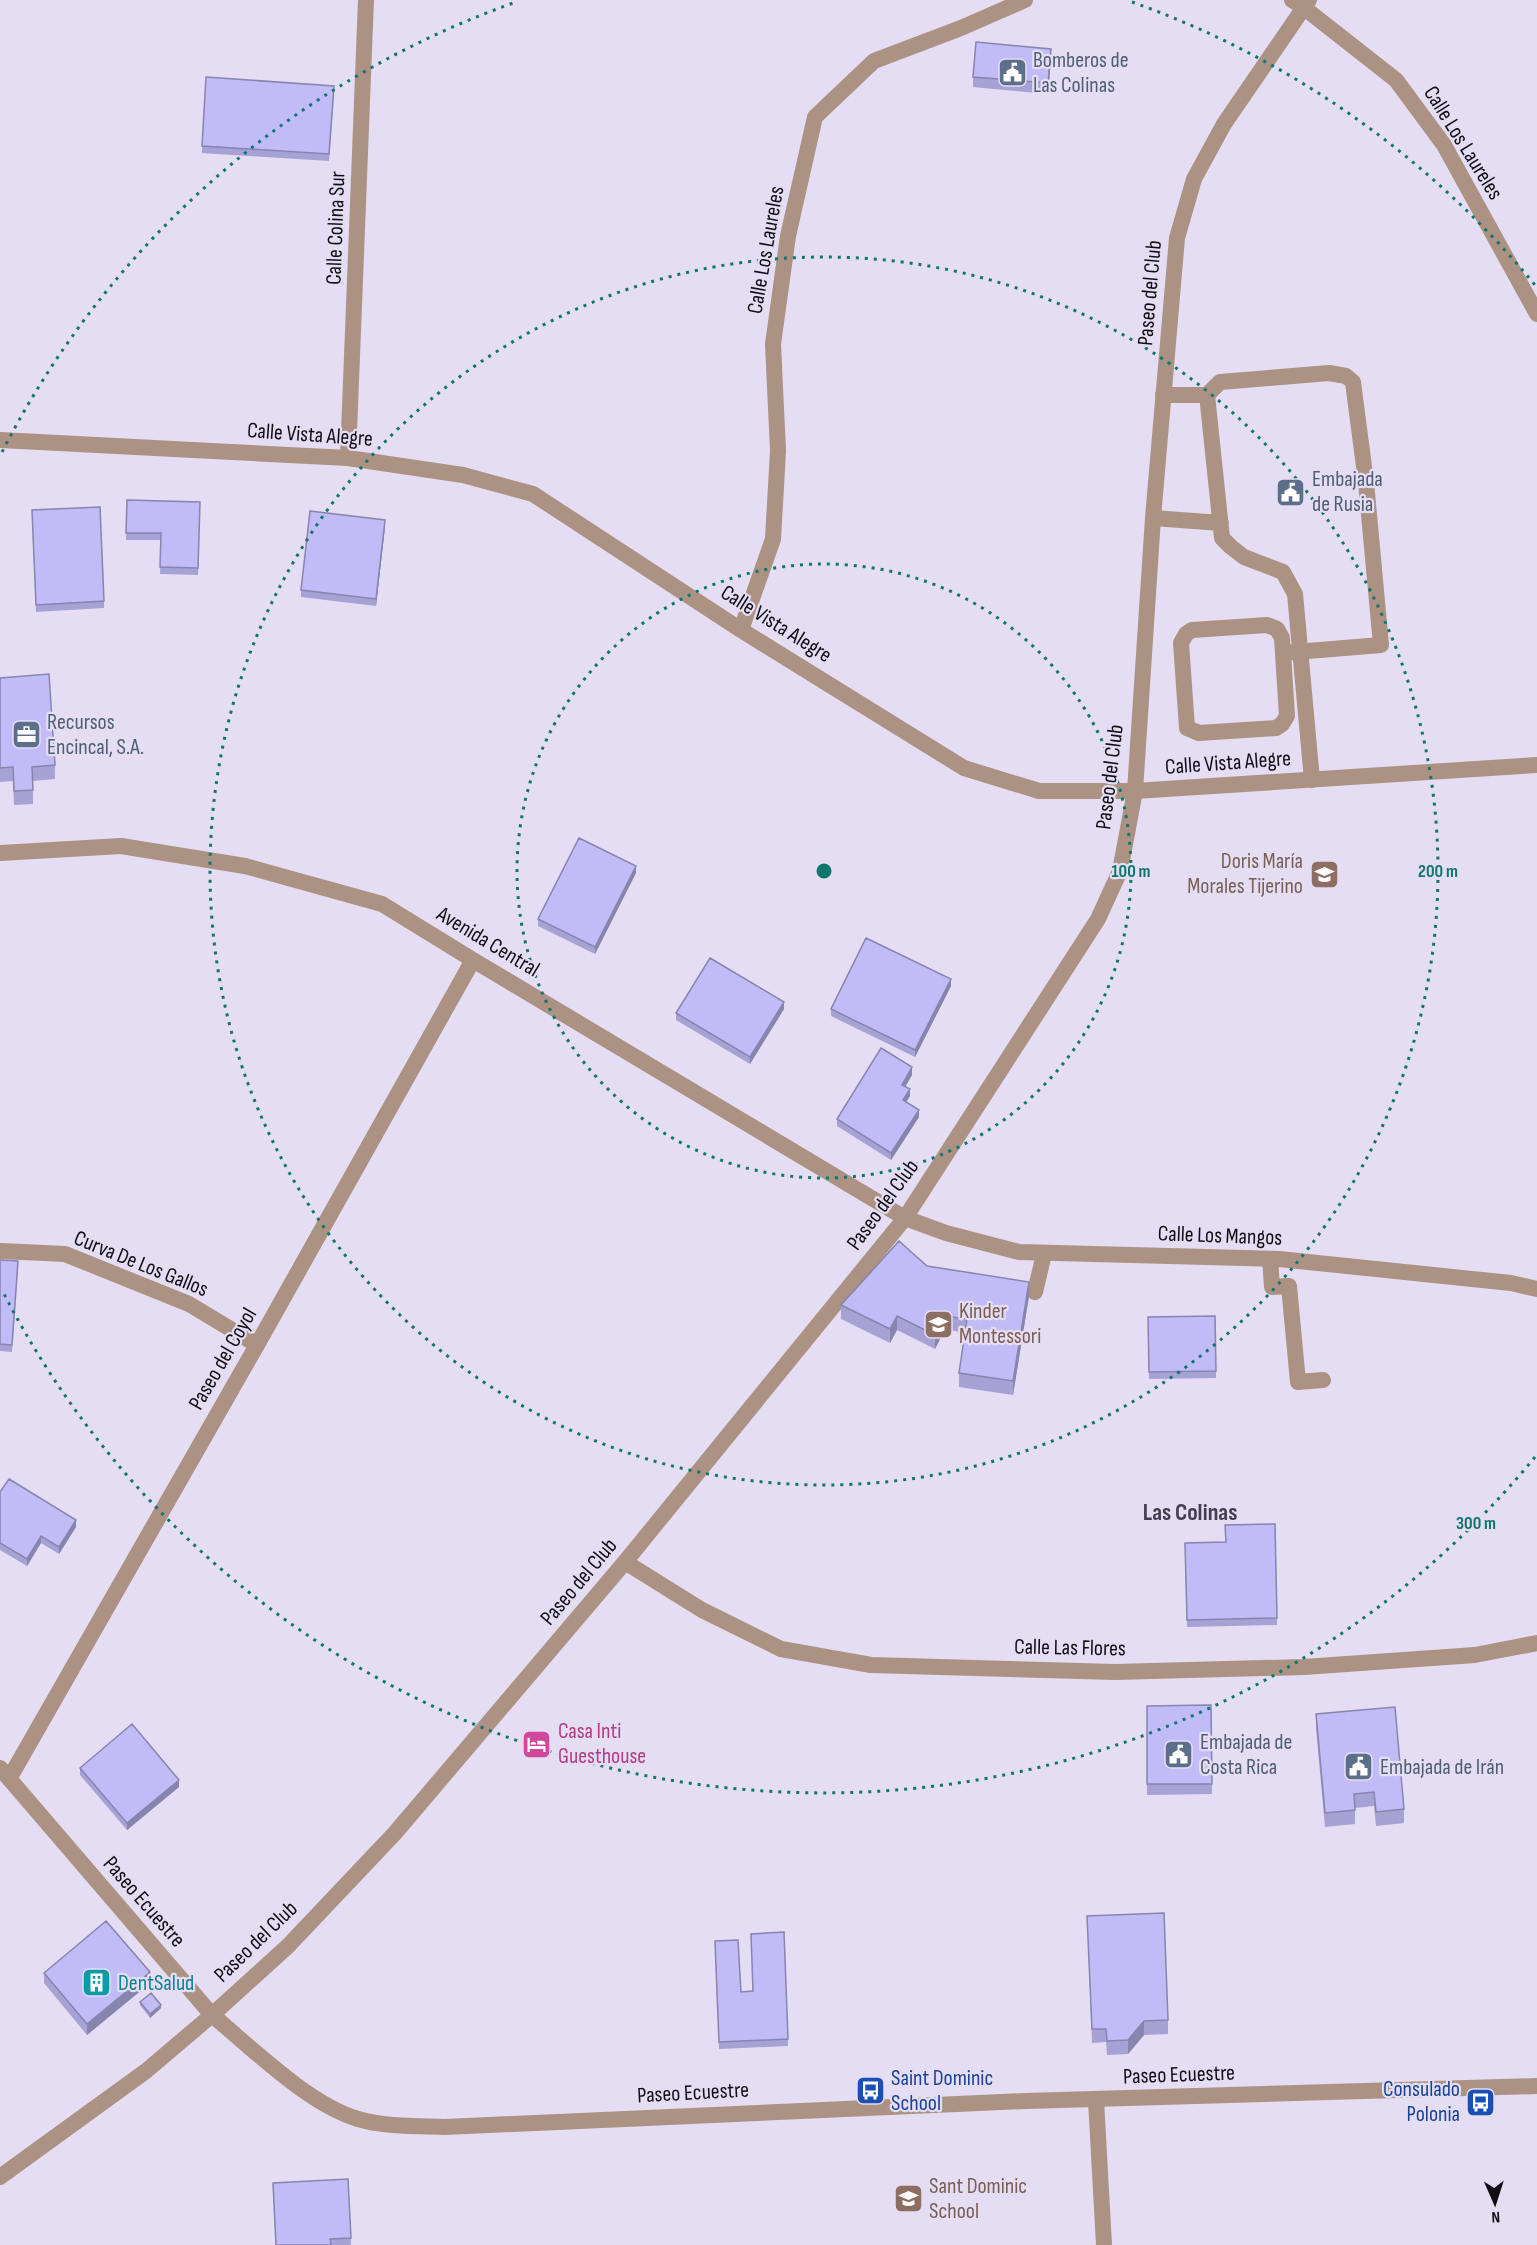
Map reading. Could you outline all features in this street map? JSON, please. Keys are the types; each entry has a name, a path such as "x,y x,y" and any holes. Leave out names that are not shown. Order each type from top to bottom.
{"street":[{"name":"Calle Colina Sur","path":"348,458 366,0"},
{"name":"Calle Los Laureles","path":"741,630 773,539 778,451 773,344 788,236 815,117 874,61 961,28 1024,0"},
{"name":"Calle Los Laureles","path":"1301,2 1396,80 1444,145 1537,314"},
{"name":"Paseo del Club","path":"0,2177 146,2071 212,2015 288,1946 394,1833 625,1562 906,1218 1098,919 1120,871 1135,791 1163,395 1177,238 1194,179 1224,124 1301,2"},
{"path":"1163,395 1207,395 1220,382 1329,373 1346,376 1353,382 1366,482 1381,645 1283,653"},
{"path":"1207,395 1222,538 1244,557 1283,572 1295,594 1312,780"},
{"name":"Calle Vista Alegre","path":"0,440 348,458 463,475 533,494 741,630 964,768 1039,790 1135,791 1537,765"},
{"path":"1154,518 1221,523"},
{"path":"1267,625 1277,629 1282,638 1283,653 1287,716 1282,724 1276,728 1198,733 1187,728 1181,643 1186,634 1192,630 1267,625"},
{"name":"Avenida Central","path":"0,853 121,846 245,866 382,904 906,1218"},
{"name":"Paseo del Coyol","path":"4,1774 257,1345 473,960"},
{"name":"Calle Los Mangos","path":"906,1218 946,1233 1019,1252 1270,1259 1511,1283 1537,1289"},
{"name":"Curva De Los Gallos","path":"0,1251 65,1254 189,1304 257,1345"},
{"path":"1035,1292 1044,1254"},
{"path":"1270,1259 1272,1287 1289,1286 1298,1382 1323,1380"},
{"name":"Calle Las Flores","path":"625,1562 702,1610 781,1649 871,1665 1116,1672 1304,1667 1474,1654 1537,1643"},
{"name":"Paseo Ecuestre","path":"4,1774 212,2015 309,2096 358,2119 404,2126 446,2127 912,2105 1537,2086"},
{"path":"1096,2100 1104,2245"}],"building":[{"name":"Bomberos de Las Colinas","path":"976,42 1051,49 1048,83 973,77"},
{"path":"206,77 334,86 329,154 202,146"},
{"path":"127,500 200,502 198,568 160,567 161,533 126,533"},
{"path":"100,507 104,601 36,605 32,510"},
{"path":"310,511 385,520 376,599 301,590"},
{"name":"Recursos Encincal, S.A.","path":"49,674 55,765 32,767 33,790 14,791 13,767 0,768 0,678"},
{"path":"579,838 636,866 595,947 538,919"},
{"path":"866,938 951,979 915,1050 831,1009"},
{"path":"710,958 784,1002 750,1057 676,1013"},
{"path":"881,1048 912,1067 902,1085 910,1089 903,1100 919,1110 891,1153 837,1119"},
{"name":"Kinder Montessori","path":"899,1241 927,1266 1029,1282 1013,1381 959,1373 967,1319 945,1316 935,1335 897,1316 890,1329 841,1305"},
{"path":"0,1260 18,1261 12,1345 0,1344"},
{"path":"1215,1316 1216,1371 1149,1372 1148,1317"},
{"path":"9,1479 76,1520 59,1547 41,1536 27,1559 0,1543 0,1492"},
{"path":"1275,1524 1277,1618 1187,1620 1185,1543 1226,1542 1225,1525"},
{"name":"Embajada de Costa Rica","path":"1211,1705 1212,1784 1147,1784 1147,1706"},
{"name":"Embajada de Irán","path":"1395,1707 1404,1809 1376,1812 1374,1792 1354,1794 1355,1810 1325,1813 1316,1714"},
{"path":"132,1724 179,1780 127,1823 80,1768"},
{"path":"1164,1913 1168,2020 1144,2021 1128,2040 1107,2041 1106,2029 1092,2029 1087,1916"},
{"name":"DentSalud","path":"106,1921 150,1972 87,2024 44,1973"},
{"path":"784,1932 788,2039 719,2042 715,1941 738,1940 741,1992 753,1991 751,1934"},
{"path":"151,1993 161,2005 150,2014 140,2002"},
{"path":"348,2179 351,2238 330,2239 331,2245 276,2245 273,2183"}],"place":[{"name":"Bomberos de Las Colinas","path":"1012,73"},
{"name":"Embajada de Rusia","path":"1291,492"},
{"name":"Recursos Encincal, S.A.","path":"26,735"},
{"name":"Doris María Morales Tijerino","path":"1324,874"},
{"name":"Kinder Montessori","path":"938,1324"},
{"name":"Casa Inti Guesthouse","path":"537,1744"},
{"name":"Embajada de Costa Rica","path":"1179,1755"},
{"name":"Embajada de Irán","path":"1359,1767"},
{"name":"DentSalud","path":"97,1983"},
{"name":"Saint Dominic School","path":"870,2091"},
{"name":"Consulado Polonia","path":"1481,2102"},
{"name":"Sant Dominic School","path":"908,2199"}],"district":[{"name":"Las Colinas","path":"1190,1512"}]}
